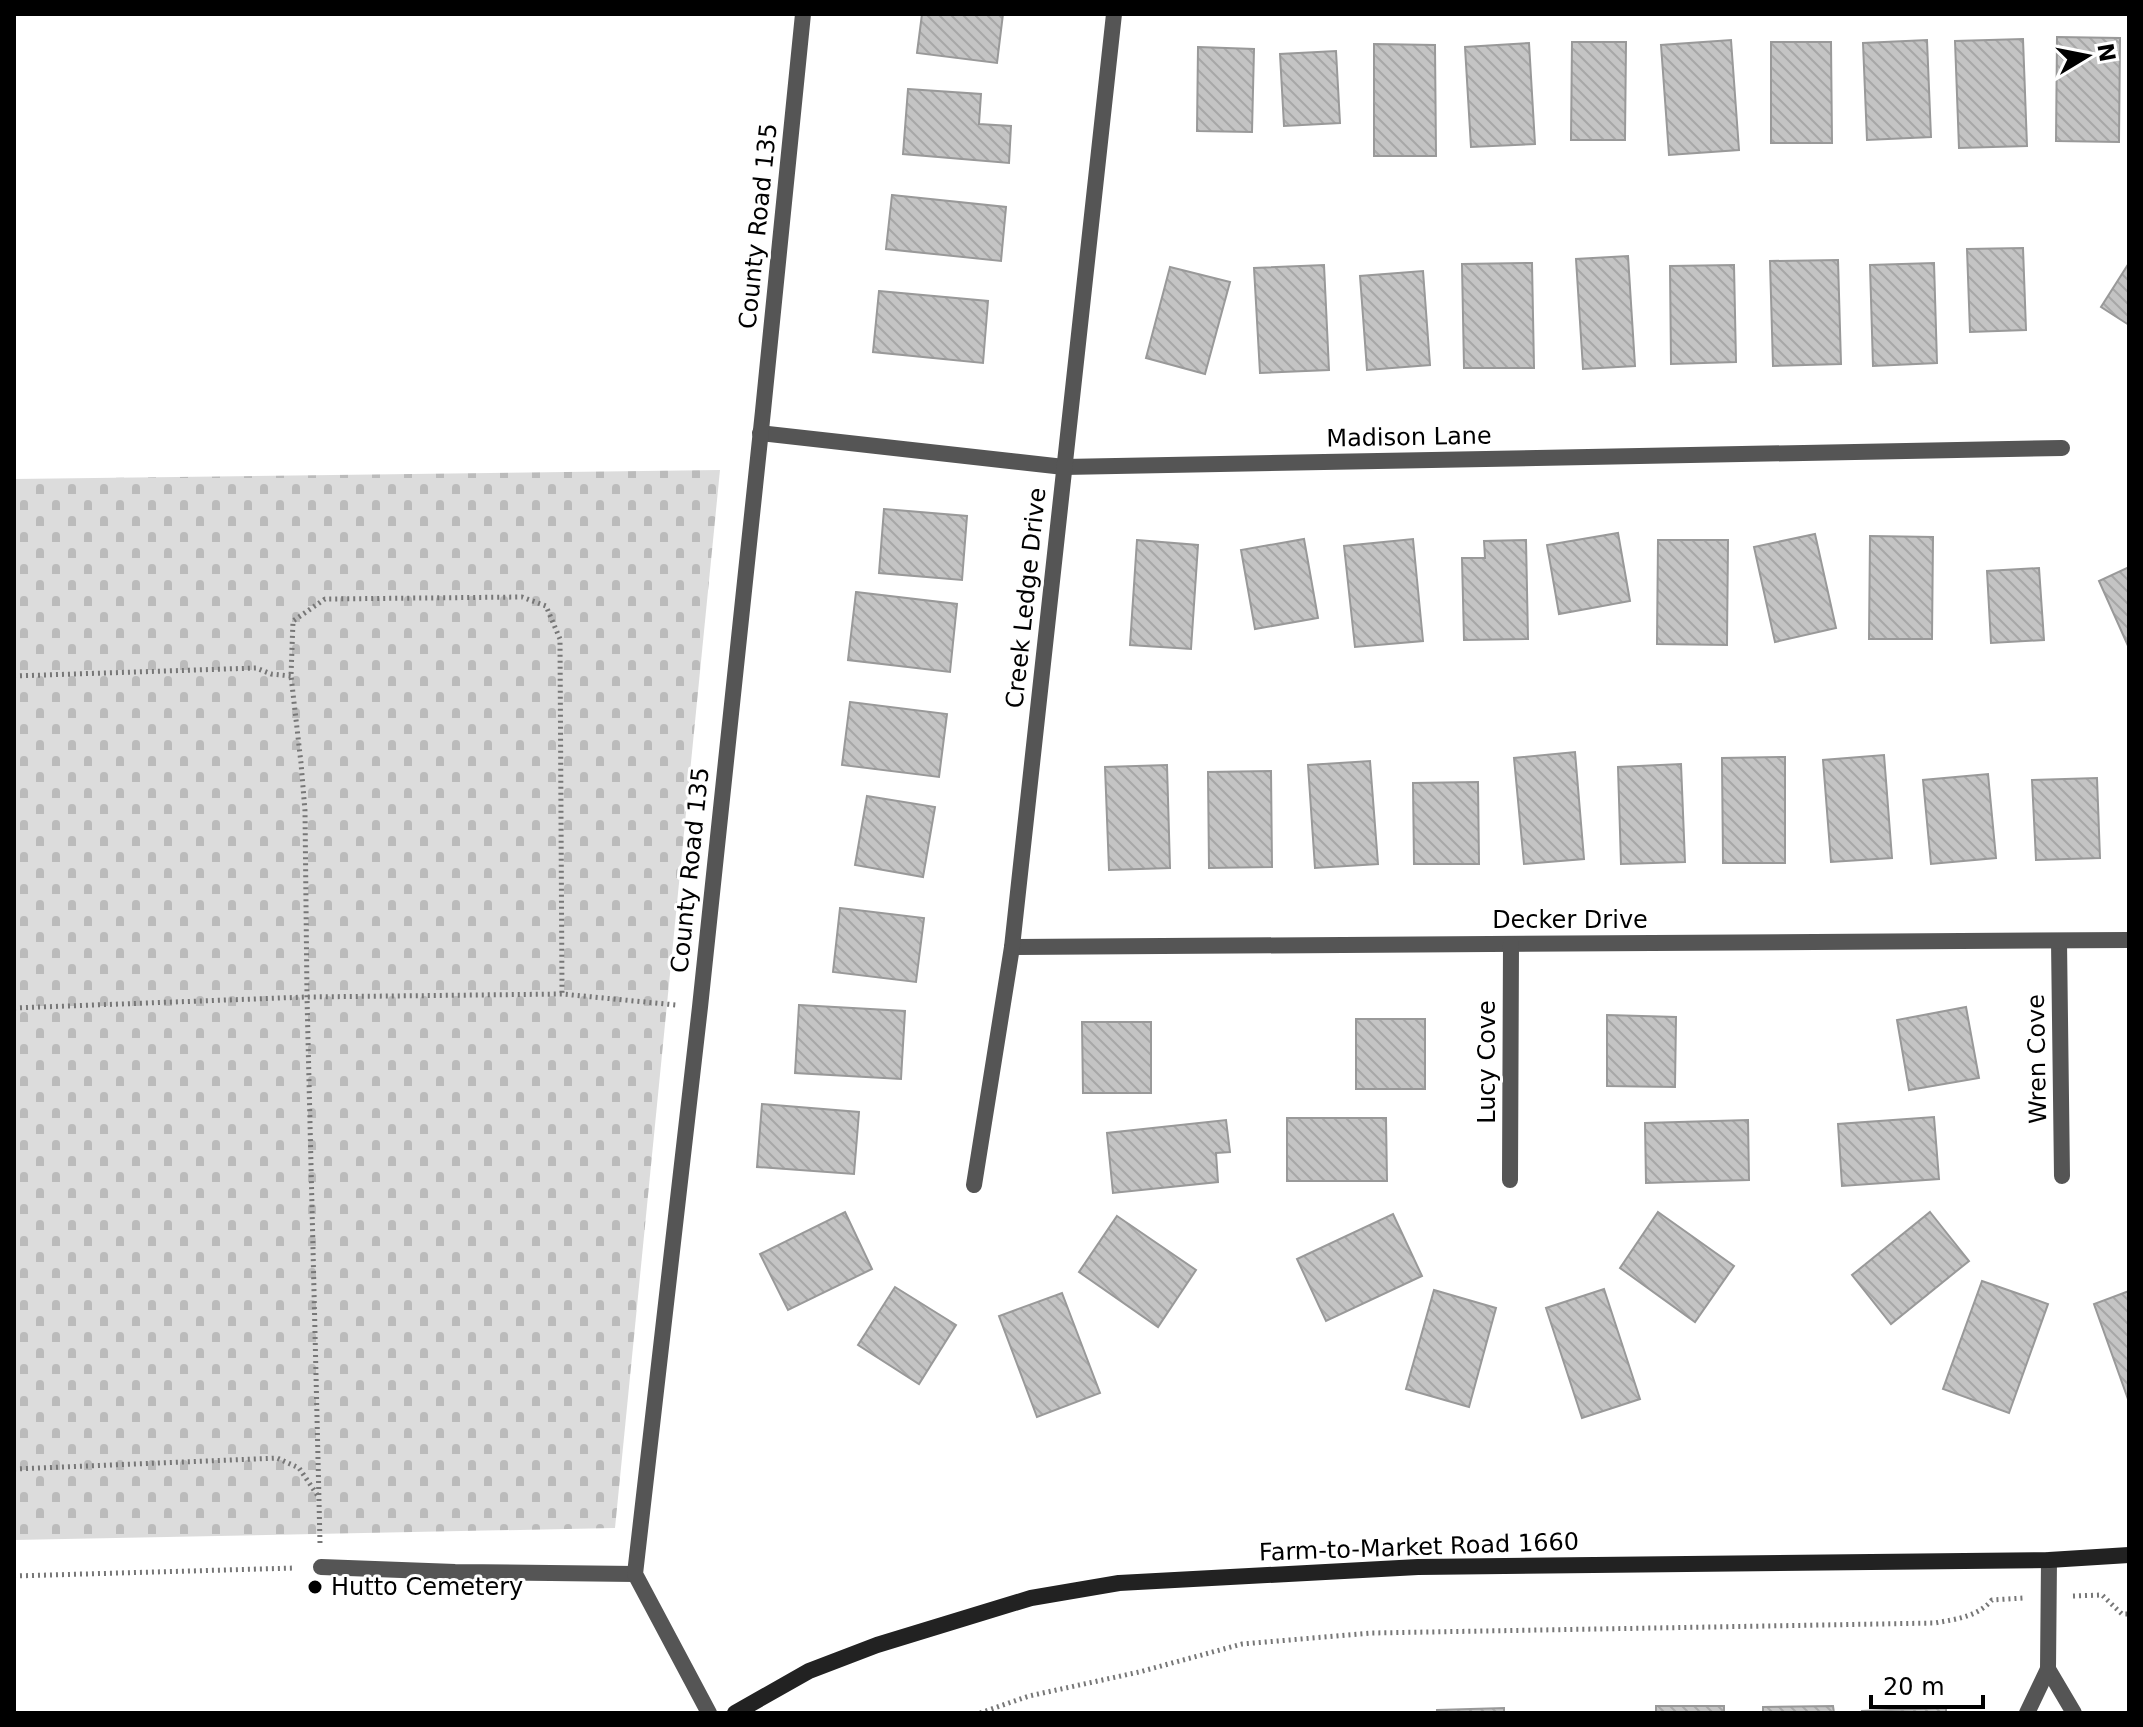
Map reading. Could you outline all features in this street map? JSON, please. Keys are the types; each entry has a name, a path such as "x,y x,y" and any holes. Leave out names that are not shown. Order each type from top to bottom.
{"main road":[{"name":"Farm-to-Market Road 1660","path":"735,1713 809,1671 877,1645 1031,1598 1119,1583 1418,1567 2049,1560 2129,1555"}],"street":[{"name":"County Road 135","path":"635,1574 700,1007 803,14"},
{"name":"Creek Ledge Drive","path":"974,1185 1012,947 1114,14"},
{"name":"Madison Lane","path":"760,433 1064,467 2062,448"},
{"name":"Decker Drive","path":"1012,947 2129,940"},
{"name":"Wren Cove","path":"2059,941 2062,1176"},
{"name":"Lucy Cove","path":"1510,1180 1511,944"},
{"path":"2027,1713 2048,1669 2049,1560"},
{"path":"321,1567 635,1574 709,1713"},
{"path":"2048,1669 2074,1713"}],"path":[{"path":"14,1576 321,1567 305,811 291,676 293,621 325,599 522,597 546,606 560,639 562,994"},
{"path":"14,676 256,668 271,674 291,676"},
{"path":"14,1008 307,997 562,994 700,1007"},
{"path":"14,1469 277,1458 299,1468 319,1497"},
{"path":"2102,1595 2122,1614 2129,1614"},
{"path":"980,1713 1029,1696 1139,1672 1242,1644 1372,1633 1935,1623 1968,1617 1992,1600"}],"green space":[{"path":"720,470 615,1528 14,1540 14,479"}],"building":[{"path":"922,14 1003,14 997,63 917,53"},
{"path":"2057,37 2120,38 2119,142 2056,141"},
{"path":"2023,39 2027,146 1959,148 1955,41"},
{"path":"1731,40 1739,150 1669,155 1661,45"},
{"path":"1927,40 1931,137 1867,140 1863,43"},
{"path":"1572,42 1626,42 1625,140 1571,140"},
{"path":"1771,42 1831,42 1832,143 1771,143"},
{"path":"1529,43 1535,144 1471,147 1465,47"},
{"path":"1374,44 1435,45 1436,156 1374,156"},
{"path":"1198,47 1254,49 1252,132 1197,131"},
{"path":"1336,51 1340,123 1284,126 1280,54"},
{"path":"908,89 981,94 979,124 1011,126 1009,163 903,154"},
{"path":"892,195 1006,207 1001,261 886,249"},
{"path":"2023,248 2026,330 1970,332 1967,249"},
{"path":"1628,256 1635,366 1583,369 1576,259"},
{"path":"1838,260 1841,364 1773,366 1770,261"},
{"path":"1532,263 1534,368 1464,368 1462,264"},
{"path":"1934,263 1937,363 1873,366 1870,265"},
{"path":"2129,263 2129,325 2101,307"},
{"path":"1324,265 1329,370 1260,373 1254,268"},
{"path":"1734,265 1736,362 1671,364 1670,266"},
{"path":"1170,267 1230,282 1205,374 1146,358"},
{"path":"1423,271 1430,365 1367,370 1360,276"},
{"path":"879,291 988,301 983,363 873,352"},
{"path":"884,509 967,516 962,580 879,573"},
{"path":"1618,533 1630,601 1559,614 1547,545"},
{"path":"1815,534 1836,628 1775,642 1754,547"},
{"path":"1870,536 1933,537 1932,639 1869,639"},
{"path":"1304,539 1318,618 1255,629 1241,550"},
{"path":"1413,539 1423,641 1355,647 1344,546"},
{"path":"1137,540 1198,545 1191,649 1130,645"},
{"path":"1526,540 1528,639 1464,640 1462,558 1485,558 1484,541"},
{"path":"1658,540 1728,540 1727,645 1657,644"},
{"path":"2129,567 2129,648 2099,581"},
{"path":"2039,568 2044,640 1991,643 1987,571"},
{"path":"856,592 957,604 950,672 848,660"},
{"path":"850,702 947,714 939,777 842,765"},
{"path":"1575,752 1584,859 1524,864 1514,758"},
{"path":"1884,755 1892,858 1831,862 1823,760"},
{"path":"1785,757 1785,863 1723,863 1722,758"},
{"path":"1370,761 1378,864 1315,868 1308,765"},
{"path":"1681,764 1685,862 1621,864 1618,767"},
{"path":"1167,765 1170,868 1109,870 1105,767"},
{"path":"1271,771 1272,867 1209,868 1208,772"},
{"path":"1988,774 1996,858 1931,864 1923,780"},
{"path":"2097,778 2100,858 2036,860 2032,780"},
{"path":"1478,782 1479,864 1414,864 1413,783"},
{"path":"867,796 935,807 923,877 855,865"},
{"path":"840,908 924,918 916,982 833,972"},
{"path":"799,1005 905,1011 901,1079 795,1073"},
{"path":"1966,1007 1979,1078 1909,1090 1897,1020"},
{"path":"1607,1015 1676,1017 1675,1087 1607,1086"},
{"path":"1356,1019 1425,1019 1425,1089 1356,1089"},
{"path":"1082,1022 1151,1022 1151,1093 1083,1093"},
{"path":"762,1104 859,1112 854,1174 757,1167"},
{"path":"1934,1117 1939,1179 1842,1186 1838,1124"},
{"path":"1287,1118 1386,1118 1387,1181 1287,1181"},
{"path":"1226,1120 1230,1152 1216,1153 1218,1182 1113,1193 1107,1133"},
{"path":"1748,1120 1749,1180 1646,1183 1645,1123"},
{"path":"845,1212 872,1269 788,1310 760,1254"},
{"path":"1658,1212 1734,1266 1695,1322 1620,1268"},
{"path":"1930,1212 1969,1261 1891,1324 1852,1275"},
{"path":"1393,1214 1422,1276 1326,1321 1297,1259"},
{"path":"1117,1216 1196,1270 1158,1327 1079,1272"},
{"path":"1982,1281 2048,1304 2009,1413 1943,1389"},
{"path":"895,1287 956,1325 919,1384 858,1345"},
{"path":"1604,1289 1640,1399 1582,1418 1546,1308"},
{"path":"1434,1290 1496,1308 1469,1407 1406,1389"},
{"path":"2129,1291 2129,1402 2094,1304"},
{"path":"1062,1293 1100,1393 1037,1417 999,1316"},
{"path":"1656,1706 1724,1706 1724,1713 1656,1713"},
{"path":"1833,1706 1834,1713 1763,1713 1763,1707"},
{"path":"1504,1708 1504,1713 1437,1713 1437,1710"},
{"path":"1946,1708 1946,1713 1862,1713 1862,1711"}],"place":[{"name":"Hutto Cemetery","path":"315,1587"}]}
